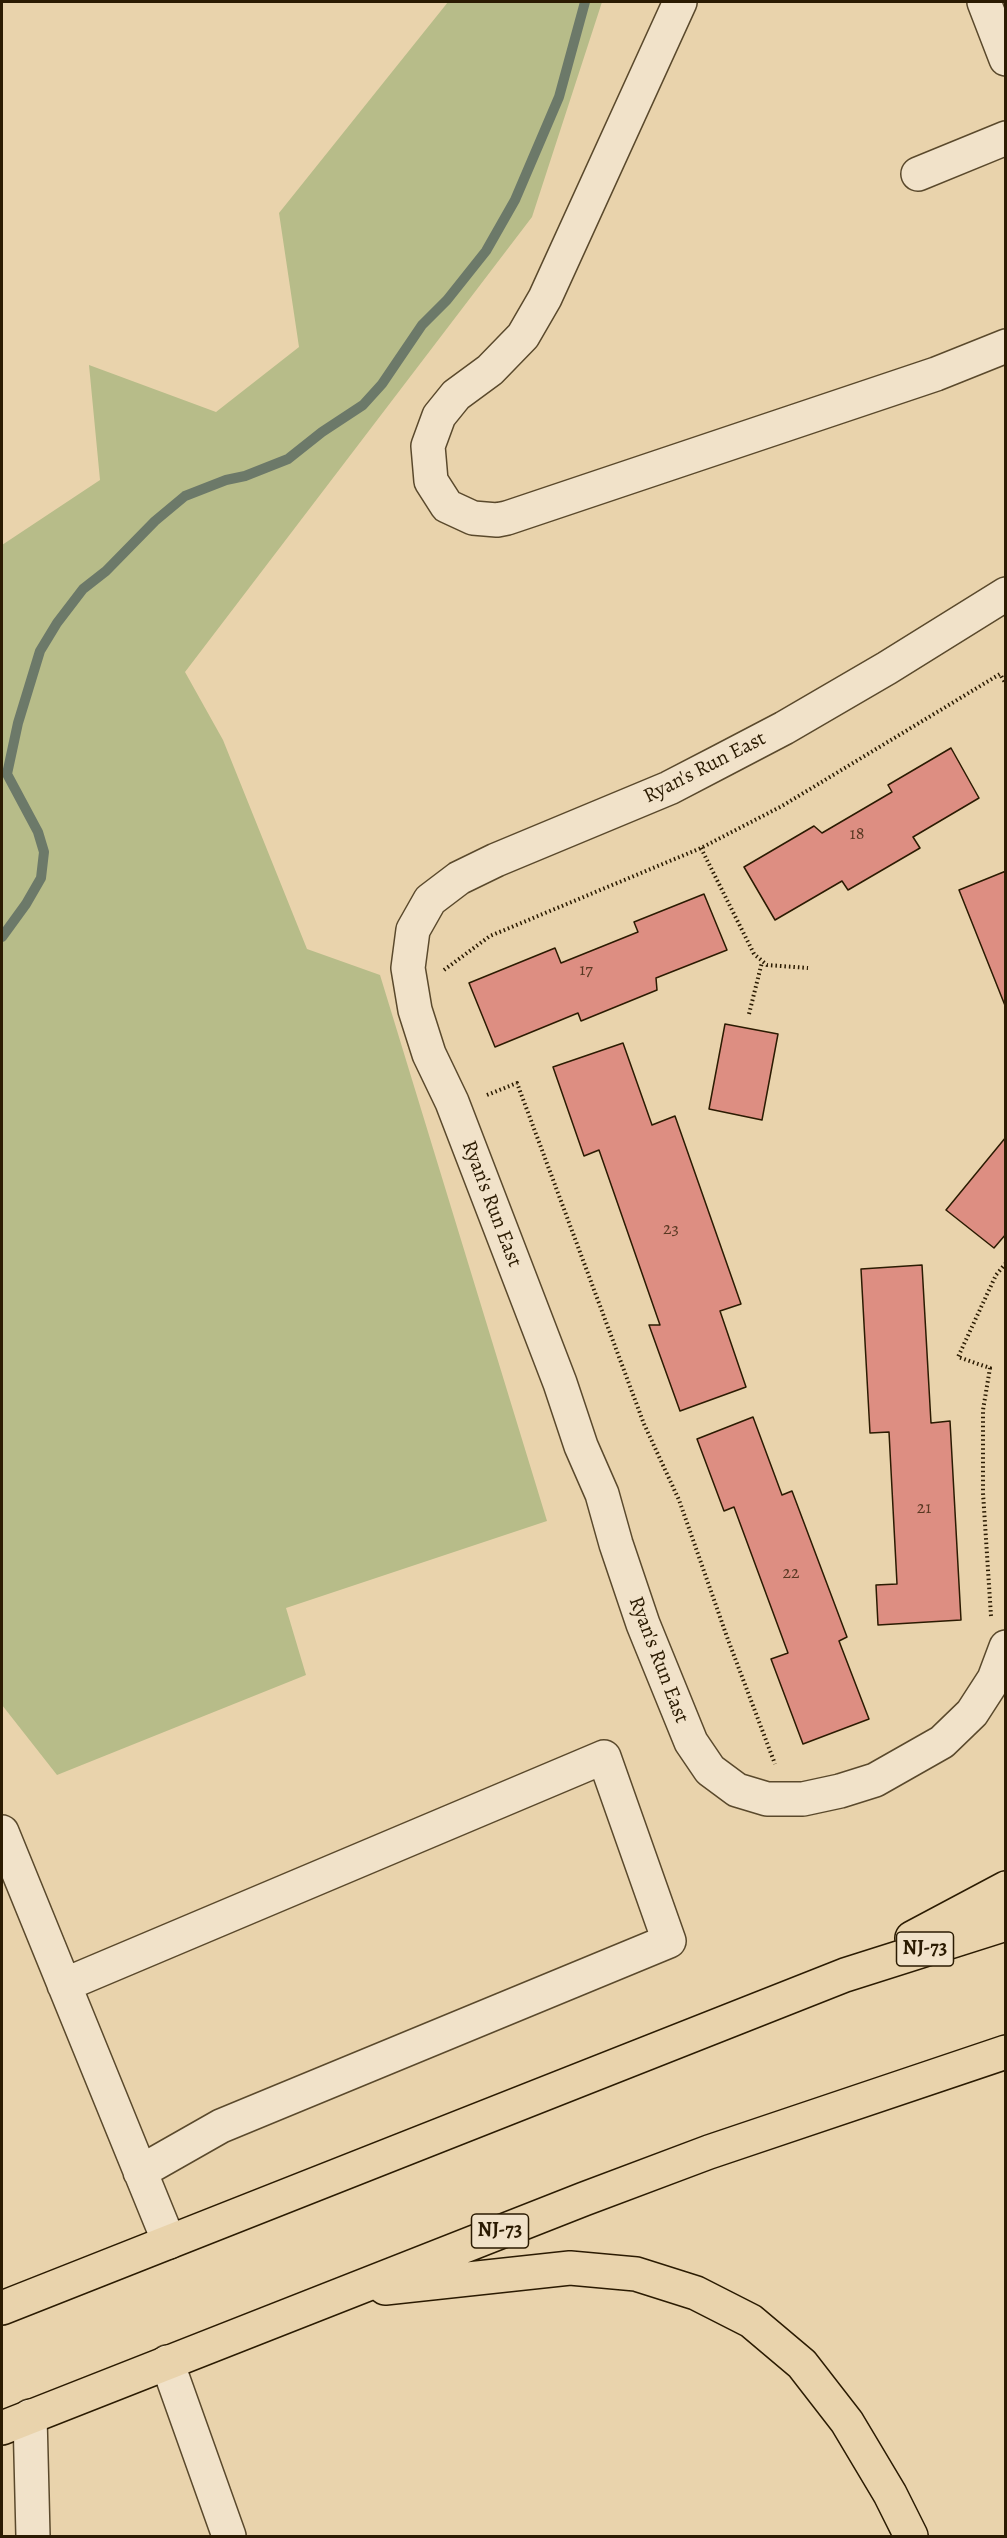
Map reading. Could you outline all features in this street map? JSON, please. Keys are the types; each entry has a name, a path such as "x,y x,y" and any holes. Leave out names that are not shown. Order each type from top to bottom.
{"highway":[{"path":"845,1975 1005,1888"},
{"name":"NJ-73","path":"2,2308 845,1975 1005,1924"},
{"name":"NJ-73","path":"16,2422 339,2293 709,2152 1005,2052"},
{"path":"339,2293 570,2268 636,2274 696,2293 751,2321 802,2364 847,2422 890,2494 911,2536"}],"street":[{"path":"680,2 545,298 523,336 490,370 456,395 439,416 428,446 431,481 447,506 473,518 507,519 936,374 1005,346"},
{"path":"984,2 1005,59"},
{"path":"918,174 1005,138"},
{"name":"Ryan's Run East","path":"999,1637 994,1679 972,1713 942,1742 875,1780 803,1799 767,1799 737,1790 710,1770 691,1742 643,1624 602,1494 581,1446 560,1383 452,1102 429,1054 415,1010 408,968 413,930 418,920 430,900 459,878 496,860 669,788 719,762 784,728 887,668 1005,594"},
{"path":"64,1986 604,1757 669,1941 221,2126 140,2172"},
{"path":"2,1832 169,2242"},
{"path":"167,2362 229,2536"},
{"path":"16,2422 33,2536"}],"path":[{"path":"439,975 464,953 490,936 701,848 782,806 1000,674 1005,684"},
{"path":"701,848 754,954 767,966 808,968"},
{"path":"749,1014 762,962"},
{"path":"483,1084 487,1095 517,1083 644,1424 679,1500 776,1767"},
{"path":"999,1637 983,1493 984,1410 990,1368 958,1357 996,1275 1005,1263"}],"green space":[{"path":"448,2 602,2 532,217 185,672 223,740 307,949 380,975 547,1521 286,1608 306,1675 57,1775 2,1705 2,545 100,480 89,365 216,412 299,347 279,213"}],"building":[{"path":"951,748 979,798 913,837 920,848 848,890 842,881 775,920 744,867 814,826 822,833 892,792 888,785"},
{"path":"1006,871 1006,1008 959,890"},
{"path":"704,894 727,950 656,978 657,990 581,1021 578,1013 495,1047 469,983 555,948 561,963 638,932 634,922"},
{"path":"725,1024 778,1034 762,1120 709,1109"},
{"path":"623,1043 652,1125 675,1116 741,1304 720,1311 746,1387 680,1411 649,1325 660,1325 599,1150 584,1156 553,1067"},
{"path":"1006,1137 1006,1234 994,1248 946,1210"},
{"path":"922,1265 931,1423 950,1421 961,1620 878,1625 876,1585 897,1584 889,1432 870,1433 861,1269"},
{"path":"753,1417 782,1495 792,1491 847,1637 839,1641 869,1719 803,1744 771,1659 788,1653 734,1507 724,1511 697,1439"}],"waterway":[{"path":"2,937 26,904 41,878 44,852 38,832 7,774 18,723 40,651 57,623 83,589 106,571 155,521 185,496 288,459 322,432 363,405 382,384 422,325 447,300 486,251 515,200 559,97 585,2"}]}
